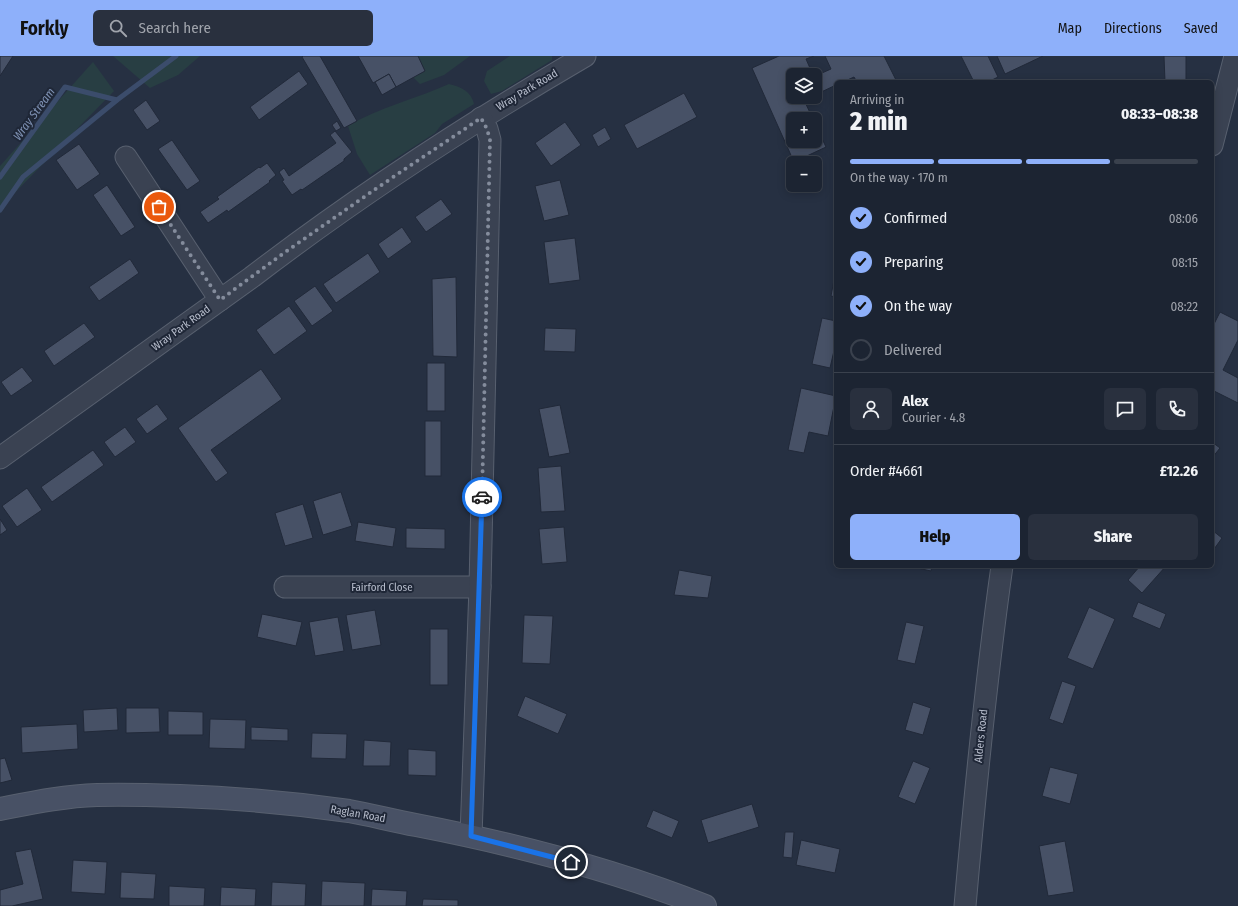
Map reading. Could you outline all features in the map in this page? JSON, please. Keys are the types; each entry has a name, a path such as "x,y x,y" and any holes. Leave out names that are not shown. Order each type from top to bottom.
{"street":[{"name":"Wray Park Road","path":"0,458 367,194 481,118 585,56"},
{"path":"1214,137 1235,56"},
{"path":"471,836 480,587 490,140 487,129 481,118"},
{"path":"126,157 220,300"},
{"name":"Alders Road","path":"965,906 985,694 1002,568"},
{"name":"Fairford Close","path":"285,587 480,587"},
{"name":"Raglan Road","path":"0,809 62,798 96,795 138,795 216,798 350,811 471,836 585,866 628,879 705,906"}],"green space":[{"path":"113,56 200,56 178,75 150,88"},
{"path":"417,56 470,56 444,75 420,84 413,77 425,71"},
{"path":"510,56 552,56 552,60 502,91 491,94 484,81 487,71"},
{"path":"93,62 114,91 0,208 0,166"},
{"path":"449,84 465,90 471,96 474,104 442,124 435,133 370,175 357,154 348,126 385,108"}],"building":[{"path":"0,56 13,56 0,76"},
{"path":"320,56 357,121 344,128 302,57"},
{"path":"358,56 418,56 425,71 396,87 389,74 373,83"},
{"path":"779,56 814,56 806,59 810,68 786,68 786,104 806,104 810,112 786,112 786,144 752,68"},
{"path":"825,56 884,56 896,80 856,80 854,77 847,80 834,80 834,86 822,92 822,73 831,69"},
{"path":"961,56 988,56 998,77 992,80 973,80"},
{"path":"997,56 1043,56 1005,74"},
{"path":"1164,56 1186,56 1186,80 1165,80"},
{"path":"299,71 308,84 259,120 250,107"},
{"path":"389,74 396,87 382,95 375,82"},
{"path":"684,93 697,117 637,149 624,125"},
{"path":"146,100 160,121 147,130 133,110"},
{"path":"337,121 341,128 336,131 332,125"},
{"path":"565,122 581,145 551,166 535,143"},
{"path":"605,127 611,139 598,147 592,135"},
{"path":"335,131 352,152 344,159 344,161 302,190 301,189 292,195 282,181 284,180 279,172 284,168 289,176 336,143 330,135"},
{"path":"822,139 826,147 807,156 791,156 788,148 822,148"},
{"path":"172,140 200,181 187,190 158,149"},
{"path":"79,144 100,174 77,190 56,160"},
{"path":"267,163 276,175 269,181 270,182 228,212 227,210 208,223 200,212 219,199 217,197"},
{"path":"560,180 569,215 544,221 535,186"},
{"path":"107,185 135,227 121,236 93,195"},
{"path":"441,199 452,214 426,232 415,217"},
{"path":"402,227 412,242 388,259 378,244"},
{"path":"575,238 580,280 549,284 544,242"},
{"path":"368,253 380,272 336,303 323,284"},
{"path":"130,259 139,273 99,301 89,287"},
{"path":"456,277 457,357 433,356 432,279"},
{"path":"834,280 834,297 831,296"},
{"path":"315,286 333,311 312,326 294,301"},
{"path":"289,306 307,331 274,355 256,330"},
{"path":"1220,312 1238,321 1238,340 1223,370 1238,378 1238,403 1214,391 1214,324"},
{"path":"822,318 834,321 834,351 830,368 812,364"},
{"path":"84,323 95,337 54,366 44,351"},
{"path":"545,328 576,329 575,352 544,351"},
{"path":"427,363 445,363 445,411 427,411"},
{"path":"22,367 33,381 11,396 1,382"},
{"path":"261,369 282,399 211,450 228,473 216,482 178,428"},
{"path":"801,388 834,396 834,406 828,436 809,432 804,453 788,450"},
{"path":"157,404 168,419 147,434 136,419"},
{"path":"560,405 570,453 549,457 539,409"},
{"path":"425,421 441,421 441,476 425,476"},
{"path":"125,427 136,442 115,457 104,442"},
{"path":"1214,444 1220,448 1214,456"},
{"path":"93,450 104,465 52,502 41,487"},
{"path":"561,466 565,511 541,512 538,468"},
{"path":"27,488 42,510 17,527 2,506"},
{"path":"341,492 352,526 323,535 313,501"},
{"path":"303,504 313,538 285,546 275,513"},
{"path":"0,519 7,530 0,535"},
{"path":"358,522 396,528 393,547 355,541"},
{"path":"564,527 567,562 542,564 539,529"},
{"path":"406,528 445,529 445,549 406,548"},
{"path":"1214,532 1222,538 1214,549"},
{"path":"917,568 932,568 931,571"},
{"path":"1138,568 1164,568 1142,593 1128,580"},
{"path":"679,570 712,576 708,598 674,595"},
{"path":"1138,602 1166,614 1160,629 1132,617"},
{"path":"1089,607 1115,619 1093,669 1067,658"},
{"path":"375,610 381,645 352,650 346,615"},
{"path":"262,614 302,622 296,646 257,637"},
{"path":"524,615 553,616 550,664 522,663"},
{"path":"338,617 344,651 315,656 309,622"},
{"path":"906,622 924,626 915,664 897,660"},
{"path":"430,629 448,629 448,685 430,685"},
{"path":"1062,681 1076,686 1063,724 1049,719"},
{"path":"525,696 567,714 558,734 517,716"},
{"path":"913,702 931,708 923,735 905,730"},
{"path":"117,708 118,730 84,732 83,710"},
{"path":"126,708 159,708 160,732 126,733"},
{"path":"168,711 203,712 203,735 168,735"},
{"path":"210,719 246,720 245,749 209,748"},
{"path":"77,724 78,749 22,753 21,727"},
{"path":"251,727 288,729 288,741 251,740"},
{"path":"312,733 347,734 346,759 311,758"},
{"path":"364,740 391,742 390,766 363,766"},
{"path":"408,749 436,751 436,776 408,775"},
{"path":"5,758 12,780 0,783 0,759"},
{"path":"913,761 930,768 915,804 898,797"},
{"path":"1050,767 1078,774 1070,804 1042,796"},
{"path":"752,804 759,827 708,843 701,820"},
{"path":"653,810 679,821 672,838 646,827"},
{"path":"785,832 794,832 792,858 783,857"},
{"path":"801,840 840,849 835,873 796,865"},
{"path":"1065,841 1074,892 1048,896 1039,846"},
{"path":"31,849 43,899 12,906 0,906 0,890 23,884 15,852"},
{"path":"73,860 107,862 105,894 71,892"},
{"path":"121,872 156,874 154,899 120,898"},
{"path":"322,881 365,883 364,906 321,906"},
{"path":"272,882 306,884 305,906 271,906"},
{"path":"169,886 205,888 204,906 169,906"},
{"path":"221,887 256,889 255,906 220,906"},
{"path":"372,889 407,891 406,906 371,906"},
{"path":"423,899 458,900 458,906 422,906"}],"waterway":[{"path":"0,210 23,177 117,100 176,56"},
{"name":"Wray Stream","path":"0,177 65,87 117,100"}],"way so far":[{"path":"159,207 220,300 374,190 481,118 487,129 490,140 482,497"}],"route":[{"path":"482,497 471,836 571,862"}]}
